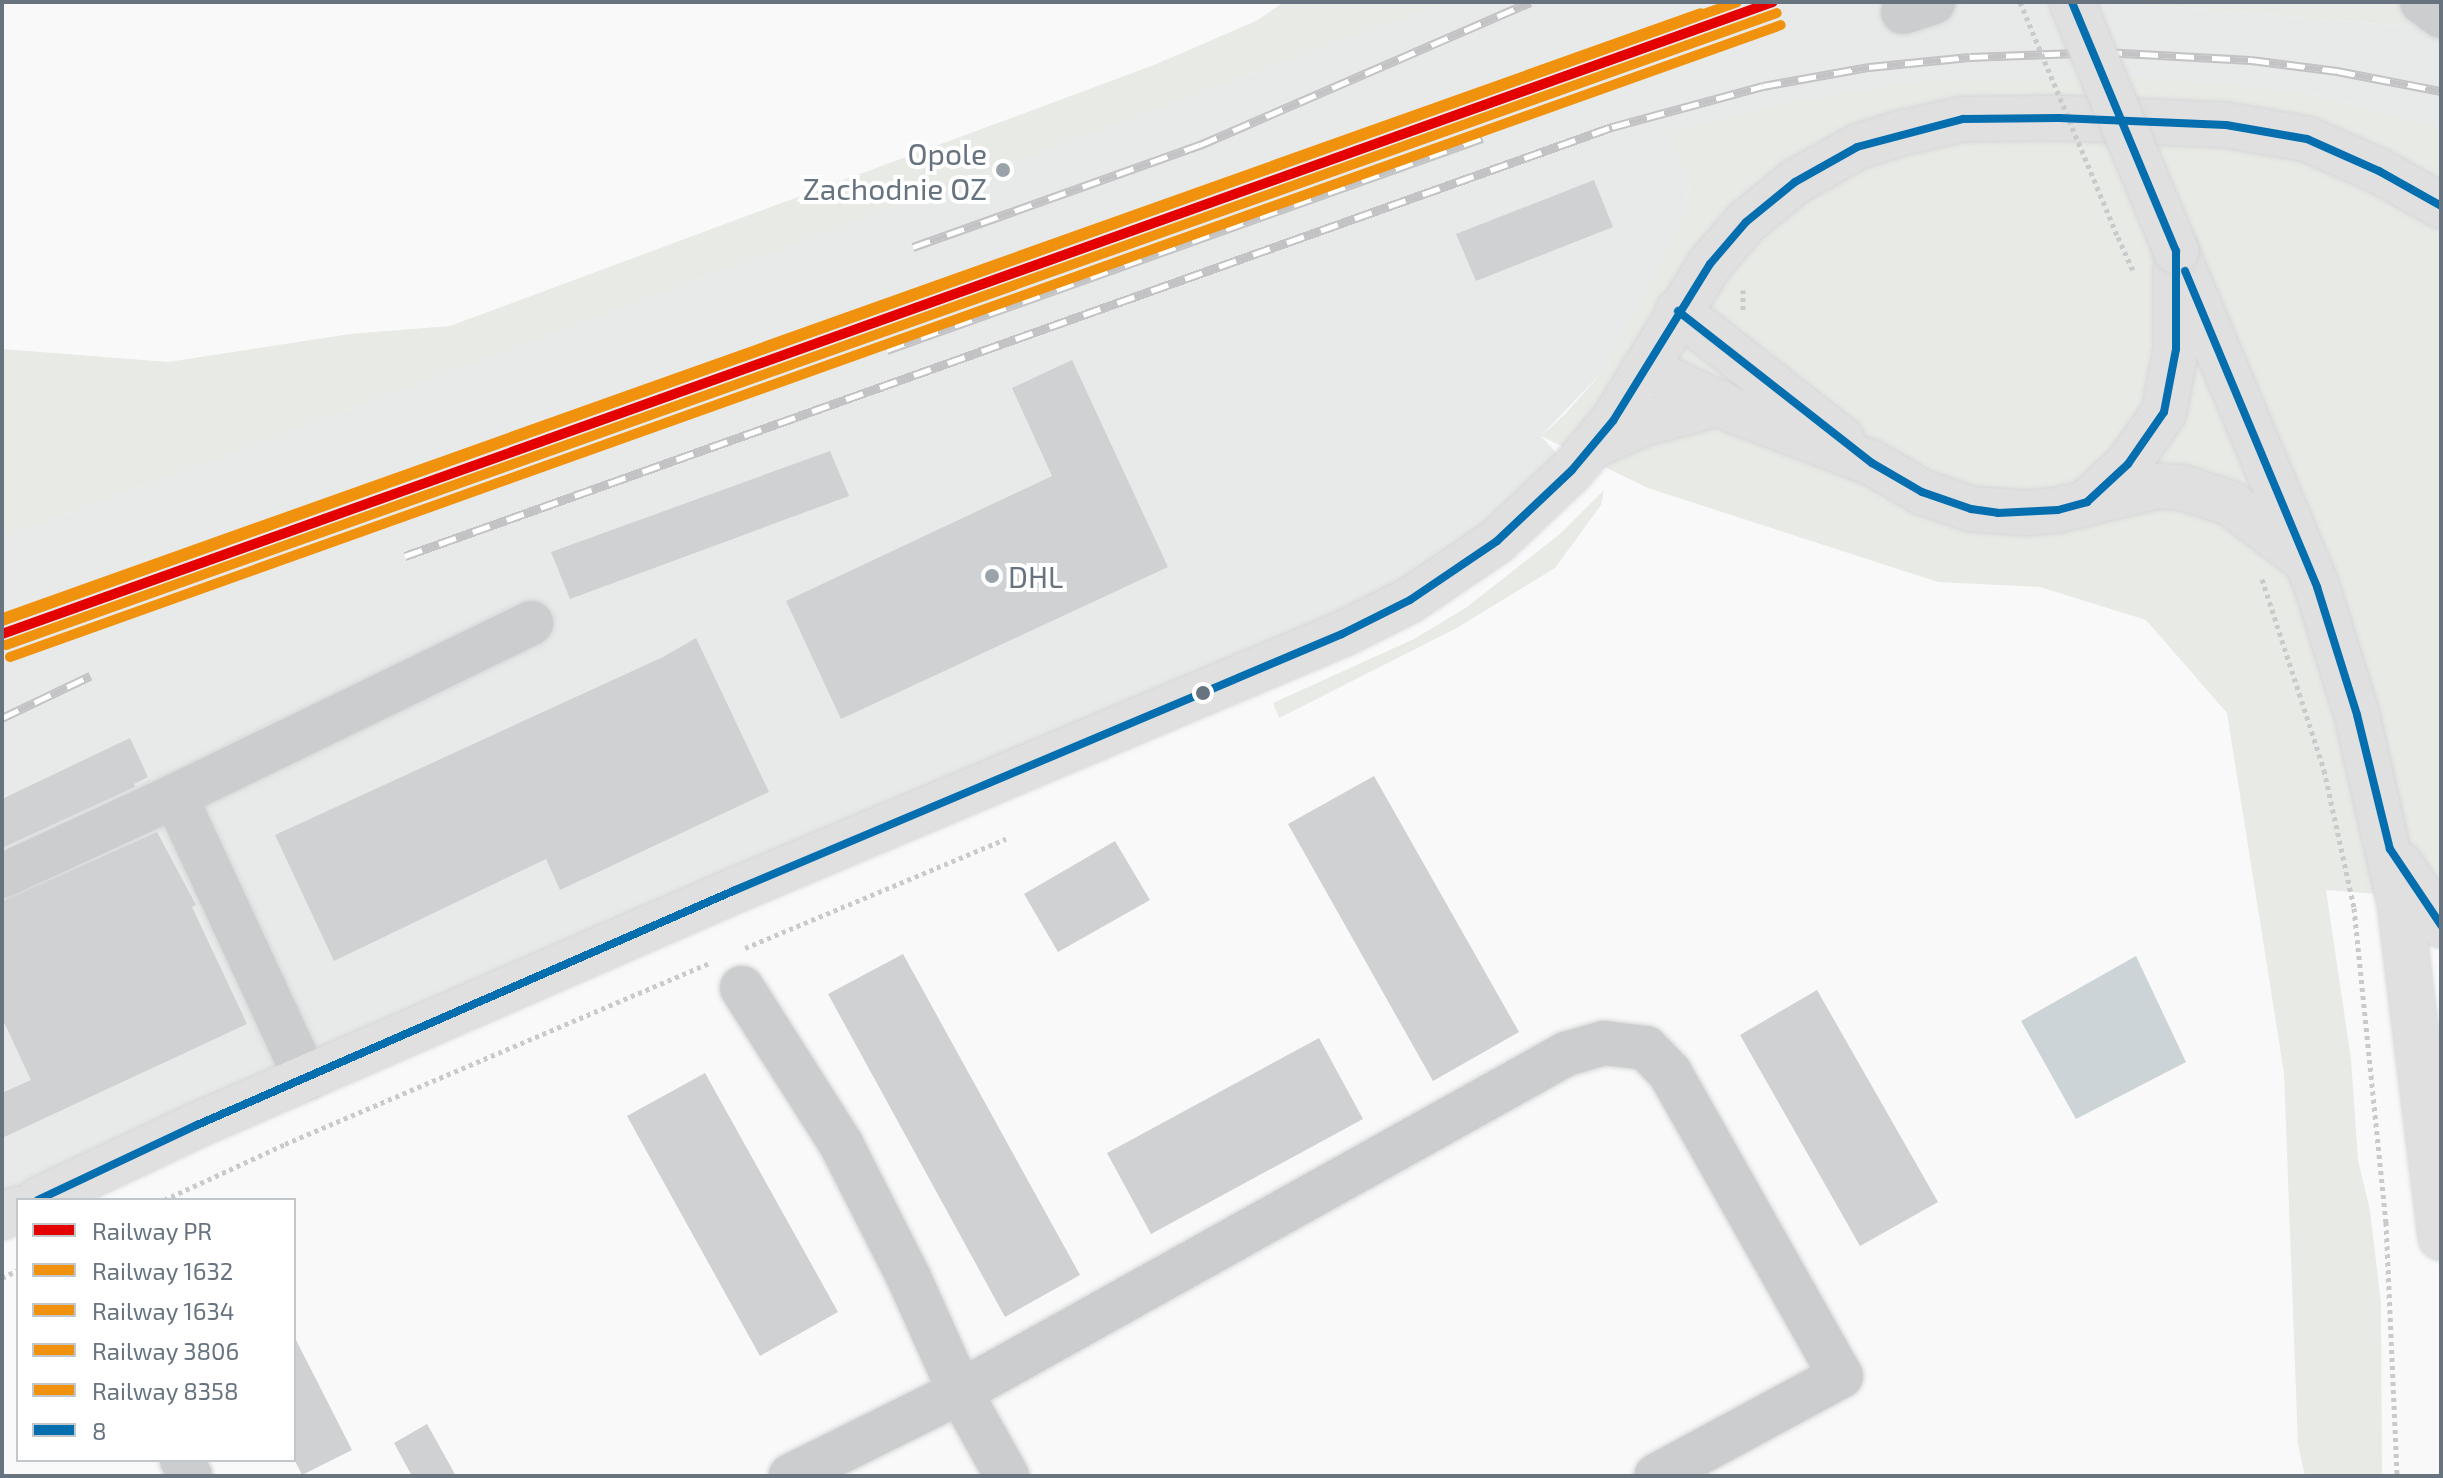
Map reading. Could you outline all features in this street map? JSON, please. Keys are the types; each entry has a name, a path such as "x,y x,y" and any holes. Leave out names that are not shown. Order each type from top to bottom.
{"main road":[{"path":"2072,2 2306,561 2357,715 2390,849 2423,1076 2441,1237"},
{"path":"42,1198 306,1078 733,891 1377,618 1449,576 1497,541 1538,505 1613,421 1678,311 1710,264 1746,222 1795,182 1857,147 1963,119 2171,121 2266,130 2307,139 2343,153 2441,206"},
{"path":"2087,502 2128,464 2164,412 2176,349 2176,251"},
{"path":"1678,311 1872,463 1922,492 1971,509 2029,513 2158,486 2207,493 2240,510 2306,561"},
{"path":"1645,368 1720,403 1872,463"},
{"path":"1592,446 1642,424 1720,403"},
{"path":"2390,849 2441,925"},
{"path":"2423,1076 2441,1124"}],"street":[{"path":"2422,2 2441,16"},
{"path":"2,876 175,796 531,623"},
{"path":"175,796 306,1078"},
{"path":"735,965 841,1144 909,1278 960,1392 1007,1476"},
{"path":"791,1476 960,1392 1566,1054 1604,1043 1646,1048 1670,1073 1841,1376 1656,1476"}],"path":[{"path":"2020,2 2136,277"},
{"path":"2065,149 2095,151"},
{"path":"1743,285 1744,316"},
{"path":"2257,567 2311,724 2354,908 2386,1222 2397,1476"},
{"path":"168,1198 285,1144 735,965 1006,839"}],"shaded area":[{"path":"1284,2 1444,2 2,538 2,349 168,362 350,334 450,326 1154,65 1256,21"},
{"path":"1444,2 2114,2 2441,29 2441,127 2304,92 1666,133 1690,184 1681,222 1604,370 1541,436 1572,470 1497,541 44,1198 16,1198 16,1211 2,1217 2,538"},
{"path":"2114,2 2441,2 2441,29"},
{"path":"2139,77 2304,92 2441,127 2441,899 2326,890 2351,1059 2358,1160 2370,1211 2381,1303 2382,1476 2305,1476 2298,1444 2284,1073 2227,713 2146,620 2040,587 1938,582 1648,488 1541,436 1604,370 1681,222 1690,184 1665,132 1769,106 1929,80"},
{"path":"1604,490 1601,505 1555,568 1455,629 1279,718 1273,703 1414,639 1467,607 1561,533"},
{"path":"2136,956 2186,1062 2076,1119 2021,1021"}],"building":[{"path":"1594,180 1613,227 1476,281 1456,234"},
{"name":"DHL","path":"1072,360 1168,567 841,719 786,601 1052,476 1012,388"},
{"path":"830,451 849,496 570,599 551,552"},
{"path":"696,638 769,792 560,890 546,859 334,961 275,835 663,657"},
{"path":"130,738 148,777 134,784 135,787 2,848 2,799"},
{"path":"1374,776 1519,1032 1433,1081 1288,824"},
{"path":"157,832 196,905 192,907 247,1024 2,1138 2,1093 31,1080 2,1018 2,901"},
{"path":"1115,841 1150,900 1058,952 1024,894"},
{"path":"903,954 1080,1275 1005,1317 828,994"},
{"path":"1817,990 1938,1202 1860,1246 1740,1035"},
{"path":"1319,1038 1363,1119 1151,1234 1107,1153"},
{"path":"705,1073 838,1312 760,1356 627,1116"},
{"path":"296,1340 352,1450 302,1475 296,1462"},
{"path":"427,1424 456,1476 412,1476 394,1443"}],"railway":[{"path":"913,247 1200,145 1530,2"},
{"path":"405,556 1612,127 1763,86 1869,67 1970,57 2104,52 2251,60 2337,71 2441,91"},
{"path":"887,350 1482,138"},
{"path":"2,718 90,676"}],"rail line":[{"name":"1634","path":"2,621 1737,2"},
{"name":"PR","path":"2,634 1773,2"},
{"name":"8358","path":"6,617 1701,13"},
{"name":"1632","path":"6,645 1777,13"},
{"name":"3806","path":"10,657 1781,25"}],"transit line":[{"name":"8","path":"1678,311 1872,463 1922,492 1971,509 1998,513 2058,510 2087,502 2128,464 2164,412 2176,349 2176,251 2072,2"},
{"name":"8","path":"42,1198 197,1125 733,891 1342,634 1410,600 1497,541 1572,470 1613,421 1710,264 1746,222 1795,182 1857,147 1963,119 2059,118 2226,125 2307,139 2379,171 2441,206"},
{"name":"8","path":"2185,271 2317,587 2357,715 2390,849 2441,925"}],"place":[{"name":"Opole Zachodnie OZ","path":"1003,170"},
{"name":"DHL","path":"992,576"}]}
